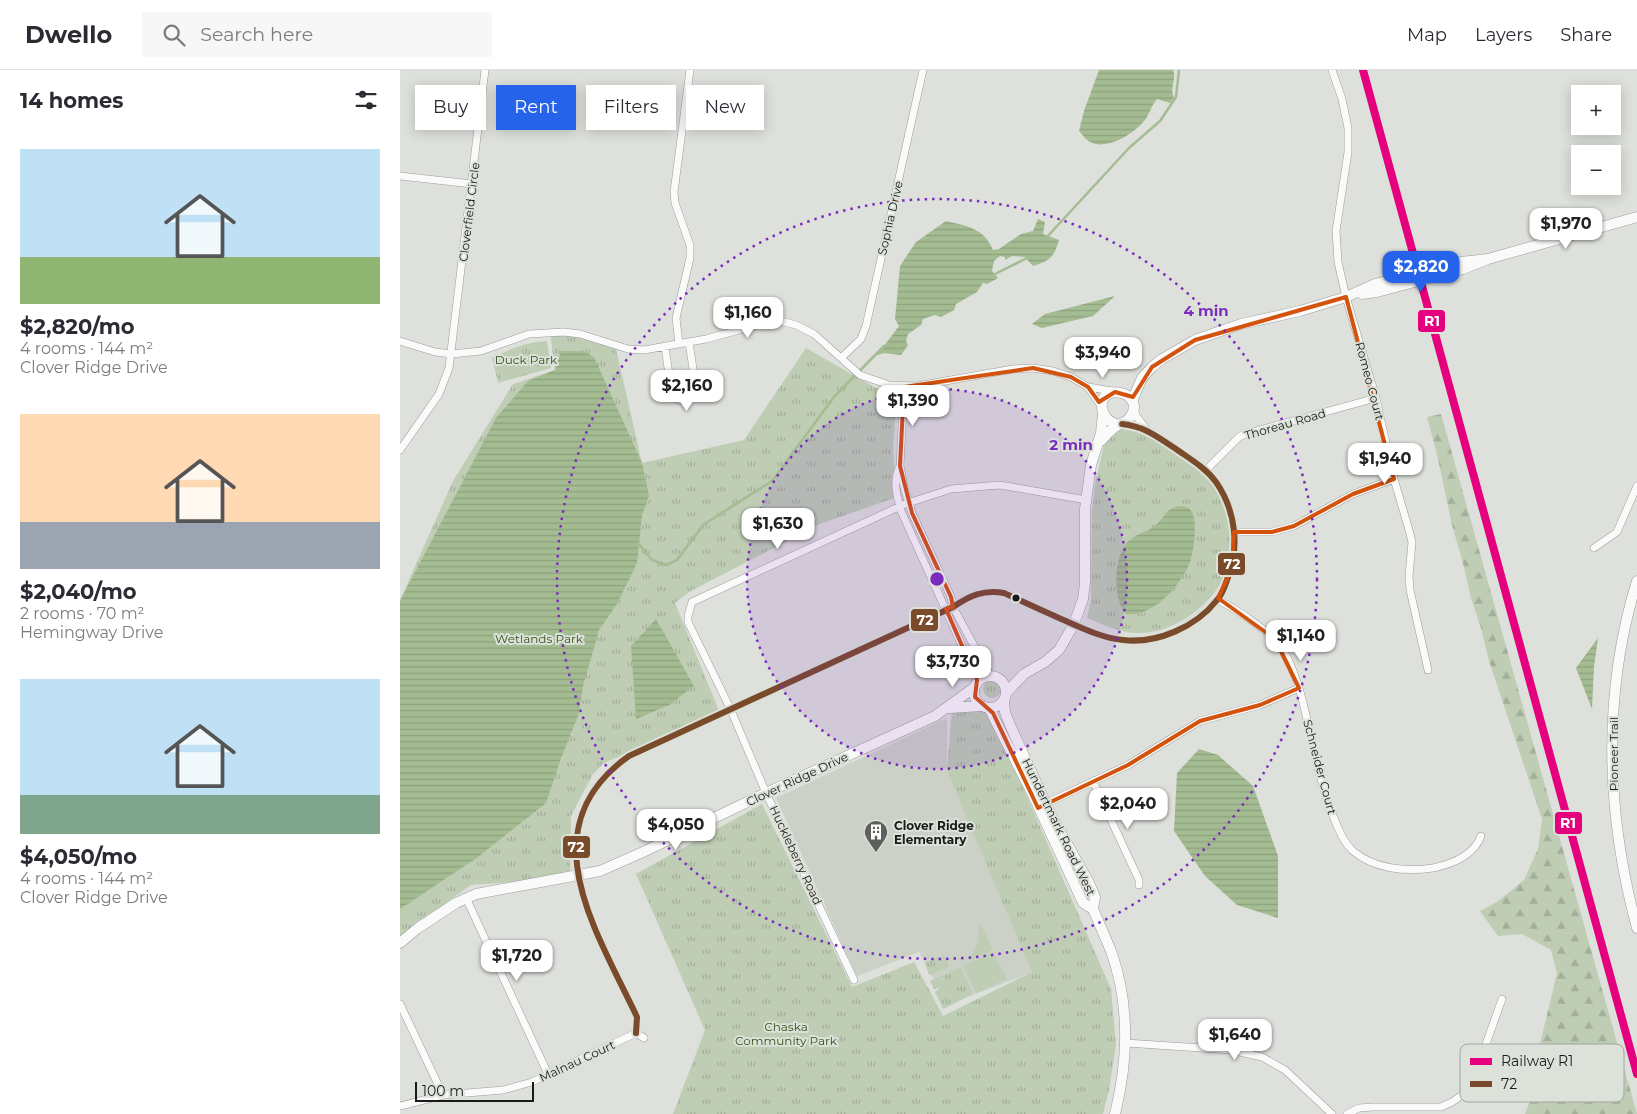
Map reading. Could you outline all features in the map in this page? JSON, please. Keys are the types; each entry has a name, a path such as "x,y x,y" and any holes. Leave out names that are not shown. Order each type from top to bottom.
{"street":[{"name":"Cloverfield Circle","path":"400,450 439,394 449,368 485,70"},
{"path":"679,344 676,318 690,258 690,246 677,210 674,192 690,70"},
{"name":"Sophia Drive","path":"841,358 861,339 866,326 923,70"},
{"name":"Romeo Court","path":"1332,70 1342,99 1348,128 1348,152 1336,231 1338,262 1346,297 1376,398 1394,478 1412,542 1409,576 1410,590 1428,670"},
{"path":"400,176 472,184"},
{"path":"904,387 900,466 904,504 951,597 949,608 976,684 975,697 985,707 998,706 1024,674 1045,662 1059,650 1074,624 1084,599 1086,500 1091,465 1098,443 1104,398 1142,378 1162,358 1195,340 1240,324 1300,311 1346,297 1376,284 1461,262 1488,259 1637,217"},
{"path":"400,342 435,352 452,354 481,351 522,336 550,332 580,334 628,349 644,350 706,339 768,322 781,321 796,325 814,334 851,369 882,384 904,387 1013,369 1032,368 1053,371 1072,377 1088,387 1118,392 1129,397 1137,416 1148,430 1206,470 1225,498 1234,532 1235,551 1232,568 1218,600 1182,629 1163,636 1143,640 1123,640 1100,635 1004,593 981,592 629,756 614,767 601,780 584,806 579,823 576,855 578,876 587,910 637,1017 636,1033 644,1038"},
{"path":"665,347 672,395 676,400 690,400 696,389 689,342"},
{"path":"1098,443 1119,424 1128,420 1132,414 1133,404 1142,378"},
{"path":"1088,387 1107,420 1148,430"},
{"name":"Thoreau Road","path":"1206,470 1239,437 1245,434 1376,398"},
{"path":"1234,532 1272,532 1294,526 1353,494 1394,478"},
{"path":"904,504 952,489 1000,485 1086,500"},
{"path":"1594,548 1616,532 1637,486"},
{"name":"Huckleberry Road","path":"854,980 766,793 730,708 688,622 692,602 702,596 904,504"},
{"name":"Pioneer Trail","path":"1637,581 1616,684 1612,753 1613,803 1618,844 1637,928"},
{"name":"Schneider Court","path":"1218,600 1275,640 1283,650 1299,688 1327,801 1338,829 1352,850 1384,867 1423,870 1438,867 1464,856 1478,844 1481,836"},
{"path":"949,608 994,676 1004,683 1006,696"},
{"path":"976,684 986,676 1024,674"},
{"name":"Clover Ridge Drive","path":"400,943 456,903 476,894 600,872 766,793 935,716 976,684"},
{"path":"1043,806 1141,758 1181,731 1200,721 1260,705 1299,688"},
{"name":"Hundertmark Road West","path":"1006,696 1005,712 1010,725 1083,903 1093,909 1111,952 1118,978 1123,1005 1126,1043 1120,1093 1115,1114"},
{"name":"Clover Ridge Drive","path":"947,708 985,707"},
{"name":"Hundertmark Road West","path":"985,707 1043,806"},
{"path":"1093,781 1139,880 1139,885"},
{"path":"466,898 548,1074"},
{"path":"1486,1044 1502,999"},
{"path":"400,1004 443,1095"},
{"name":"Malnau Court","path":"400,1106 416,1100 443,1095 503,1090 532,1082 636,1033"},
{"path":"1126,1043 1231,1050 1262,1057 1285,1070 1332,1114"},
{"path":"1347,1114 1359,1108 1372,1107 1441,1107 1460,1096"}],"highlighted area":[{"path":"1346,297 1394,479 1353,494 1294,526 1272,532 1234,532 1232,568 1218,598 1275,639 1299,688 1260,705 1200,721 1128,765 1038,808 993,713 975,697 977,680 946,609 953,607 951,597 912,513 900,466 904,387 1033,368 1071,377 1088,387 1099,402 1115,392 1133,397 1152,367 1195,340"}],"shaded area":[{"path":"1099,70 1173,70 1172,90 1174,98 1170,103 1157,99 1147,117 1128,135 1104,144 1090,142 1079,131"},
{"path":"1038,219 1045,222 1043,234 1059,240 1050,258 1033,266 1025,257 1012,256 1005,260 1005,257 1000,256 994,261 992,271 998,278 987,284 983,283 977,292 956,304 954,310 941,317 935,315 923,319 921,325 908,334 906,341 908,345 901,355 884,353 877,355 899,326 895,319 900,266 916,242 946,221 980,232 993,250 999,249 1021,234 1033,231"},
{"path":"1115,296 1093,316 1042,328 1032,324 1045,314"},
{"path":"561,351 583,351 594,357 642,463 649,496 642,515 637,563 617,604 599,630 583,686 579,713 546,803 478,857 400,909 400,601 496,418 528,381 555,370"},
{"path":"1181,506 1187,507 1190,510 1195,522 1192,555 1188,567 1163,600 1145,611 1136,614 1126,614 1118,598 1116,576 1125,545 1134,537 1157,524 1169,510"},
{"path":"656,619 694,686 669,705 636,719 631,646"},
{"path":"1598,638 1594,667 1592,709 1576,668"},
{"path":"947,718 947,771 1033,972 947,1005 919,952 857,976 776,798"},
{"path":"1199,749 1218,755 1253,786 1278,856 1278,918 1237,905 1205,876 1174,831 1177,773"}],"green space":[{"name":"Wetlands Park","path":"550,332 615,345 642,463 744,440 806,348 876,388 897,391 893,451 897,497 820,524 689,592 675,603 720,713 604,763 593,774 571,816 570,878 471,885 400,936 400,600 453,481 513,384 555,370"},
{"name":"Duck Park","path":"547,341 551,368 498,383 492,358 518,346"},
{"path":"1441,414 1617,1044 1540,1044 1557,973 1551,950 1522,934 1498,936 1480,911 1497,902 1524,880 1538,849 1542,819 1489,661 1452,525 1427,417"},
{"path":"1120,426 1150,434 1204,474 1220,493 1231,525 1232,550 1228,567 1211,597 1198,610 1183,620 1167,628 1151,632 1134,633 1122,631 1087,618 1091,599 1092,511 1095,484 1103,449 1108,437"},
{"path":"992,680 998,683 1001,689 998,695 992,698 986,695 983,689 986,683"},
{"name":"Chaska Community Park","path":"952,708 990,712 1111,989 1116,1045 1103,1114 673,1114 705,1030 636,874 762,804 852,987 914,962 943,1016 1032,972 947,771"},
{"path":"979,921 993,950 966,962 973,953 977,943"},
{"path":"993,952 1007,979 976,993 963,966"},
{"path":"942,956 945,957 949,967 929,975 925,963"},
{"path":"961,967 973,994 943,1009 935,992 939,989 934,989 930,981 941,976 942,980 944,979 943,976"},
{"path":"1624,1068 1637,1114 1525,1114 1530,1102 1624,1102"}],"waterway":[{"path":"1046,238 1129,148 1160,121 1176,97 1179,70"},
{"path":"991,276 1029,257"},
{"path":"638,543 652,560 666,565 677,560 703,525 772,481 834,397 884,346"}],"rail line":[{"name":"R1","path":"1363,70 1637,1074"}],"transit line":[{"name":"72","path":"636,1033 637,1017 590,916 580,882 576,848 582,815 598,784 629,756 953,607 977,594 990,592 1004,593 1087,630 1123,640 1149,639 1175,632 1187,626 1208,610 1224,588 1234,555 1235,543 1232,517 1223,493 1208,472 1150,433 1138,427 1122,424"}],"place":[{"name":"Clover Ridge Elementary","path":"876,853"}]}
